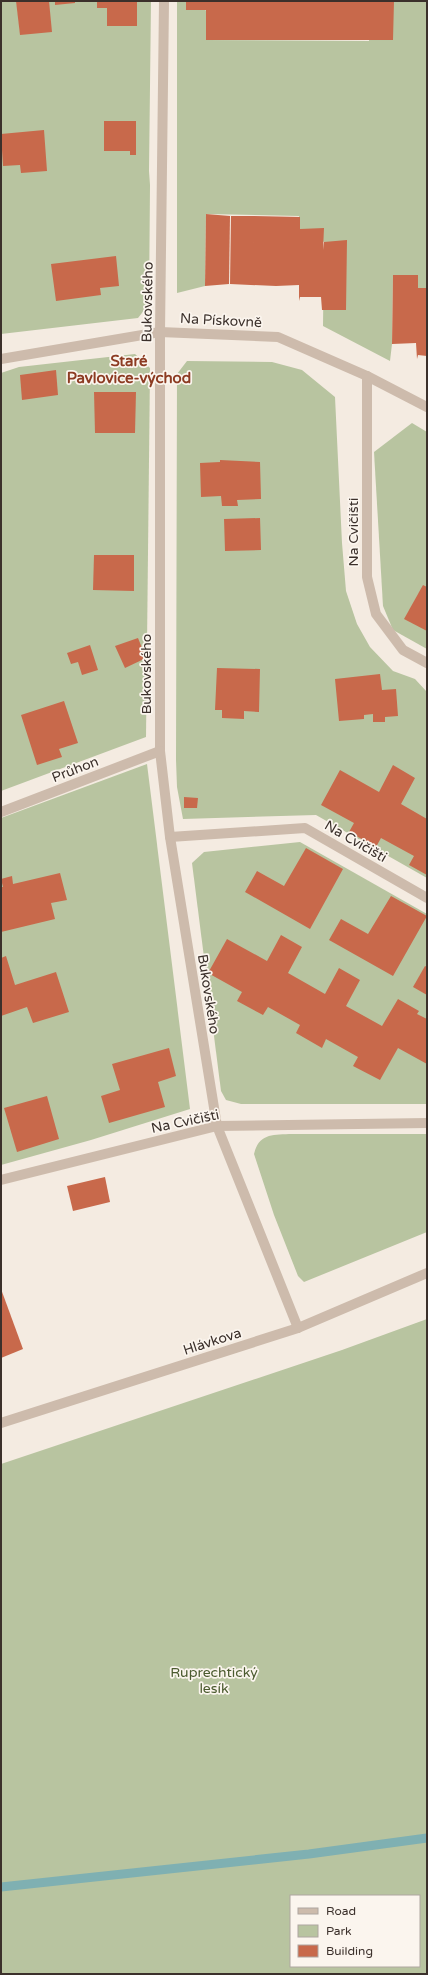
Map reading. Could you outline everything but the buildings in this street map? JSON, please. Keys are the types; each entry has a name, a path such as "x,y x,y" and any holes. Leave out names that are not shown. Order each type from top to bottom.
{"street":[{"name":"Bukovského","path":"164,1 160,332 160,751 170,837 217,1126 298,1328"},
{"name":"Na Pískovně","path":"1,359 160,332 278,337 367,376 427,407"},
{"name":"Na Cvičišti","path":"367,376 367,577 376,614 403,650 427,663"},
{"name":"Průhon","path":"1,812 160,751"},
{"name":"Na Cvičišti","path":"170,837 305,828 427,898"},
{"name":"Na Cvičišti","path":"1,1180 217,1126 427,1123"},
{"name":"Hlávkova","path":"1,1423 298,1328 427,1273"}],"green space":[{"path":"1,1 151,1 149,304 138,318 1,334"},
{"path":"177,1 201,1 206,11 206,40 369,41 370,1 427,1 427,293 393,275 392,344 390,361 323,326 324,242 300,229 299,216 206,214 205,286 177,293"},
{"path":"135,354 150,368 146,737 1,791 1,373 19,367"},
{"path":"187,361 272,362 302,370 335,397 342,543 346,591 357,624 370,647 393,671 415,679 427,692 427,878 316,815 183,819 177,787 176,760 177,374"},
{"path":"412,423 427,432 427,649 393,630 383,606 374,452"},
{"path":"147,764 190,1109 91,1140 1,1165 1,818"},
{"path":"300,842 427,914 427,1104 241,1104 226,1100 221,1091 192,863 204,852"},
{"path":"427,1134 427,1232 304,1282 298,1276 274,1215 254,1154 256,1147 263,1139 271,1135"},
{"name":"Ruprechtický lesík","path":"427,1319 427,1974 1,1974 1,1464 342,1350"}],"waterway":[{"path":"1,1887 309,1854 427,1838"}],"district":[{"name":"Staré Pavlovice-východ","path":"129,370"}]}
